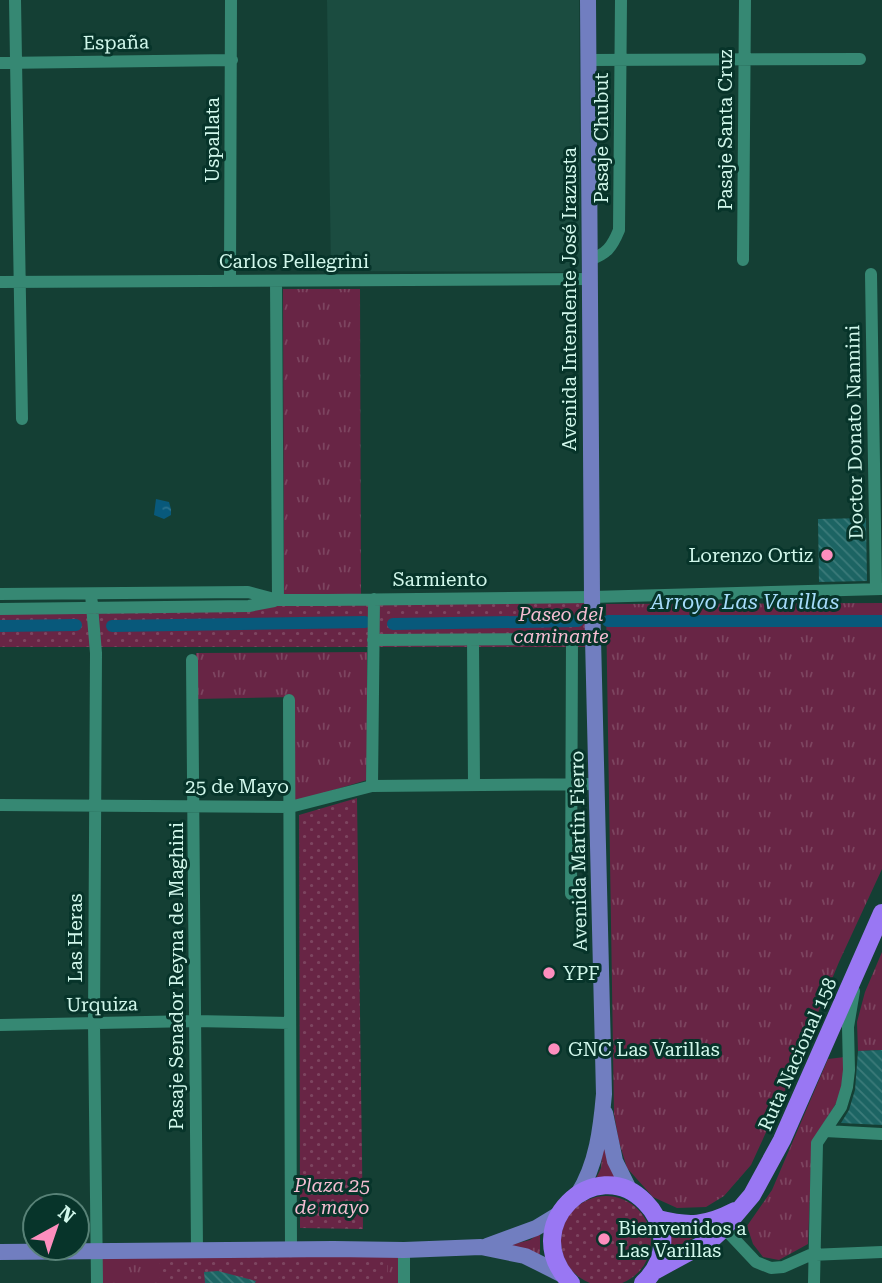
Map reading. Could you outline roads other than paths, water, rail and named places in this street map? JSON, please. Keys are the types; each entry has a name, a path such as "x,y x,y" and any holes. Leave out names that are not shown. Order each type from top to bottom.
{"highway":[{"name":"Ruta Nacional 158","path":"649,1277 712,1240 752,1195 767,1169 882,913"},
{"path":"567,1279 556,1264 551,1243 559,1214 578,1194 604,1186 630,1191 642,1198 658,1219 662,1246 649,1277"},
{"path":"658,1219 688,1225 705,1224 741,1208"}],"main road":[{"name":"Avenida Intendente José Irazusta","path":"588,0 592,597"},
{"name":"Avenida Martin Fierro","path":"578,1194 594,1162 603,1104 592,597"},
{"name":"Avenida Martin Fierro","path":"603,1104 615,1161 630,1191"},
{"path":"481,1247 537,1228 559,1214"},
{"path":"0,1252 404,1250 481,1247 525,1256 567,1279"}],"street":[{"path":"15,0 22,419"},
{"name":"Uspallata","path":"230,281 231,0"},
{"name":"Pasaje Chubut","path":"589,260 605,255 620,230 621,0"},
{"name":"Pasaje Santa Cruz","path":"743,260 745,0"},
{"path":"588,60 860,59"},
{"name":"España","path":"0,63 232,60"},
{"name":"Doctor Donato Nannini","path":"871,274 877,316 879,589"},
{"name":"Carlos Pellegrini","path":"0,282 589,279"},
{"path":"0,609 249,606 278,600 276,281"},
{"name":"Sarmiento","path":"0,594 248,592 278,600 592,597 879,589"},
{"name":"Las Heras","path":"91,594 96,653 94,1024 97,1283"},
{"path":"372,786 374,599"},
{"path":"373,640 572,639 571,894"},
{"path":"473,640 474,784"},
{"name":"Pasaje Senador Reyna de Maghini","path":"192,660 197,1249"},
{"path":"289,700 291,1249"},
{"name":"25 de Mayo","path":"0,805 290,807 372,786 597,784"},
{"path":"814,1283 817,1143 841,1107 847,1087 849,1012 858,970"},
{"name":"Urquiza","path":"0,1025 195,1021 290,1023"},
{"path":"826,1040 848,1046"},
{"path":"825,1131 882,1134"},
{"path":"724,1228 756,1262 771,1268 783,1267 814,1255 882,1252"},
{"path":"404,1250 404,1283"}],"water":[{"path":"156,499 169,502 171,515 164,519 154,515"}],"waterway":[{"path":"393,624 578,621"},
{"name":"Arroyo Las Varillas","path":"608,621 882,621"},
{"path":"112,626 365,622"},
{"path":"0,626 76,625"}],"place":[{"name":"Lorenzo Ortiz","path":"827,555"},
{"name":"YPF","path":"549,973"},
{"name":"GNC Las Varillas","path":"554,1049"},
{"name":"Bienvenidos a Las Varillas","path":"604,1239"}],"park label":[{"name":"Paseo del caminante","path":"561,625"},
{"name":"Plaza 25 de mayo","path":"332,1196"}]}
